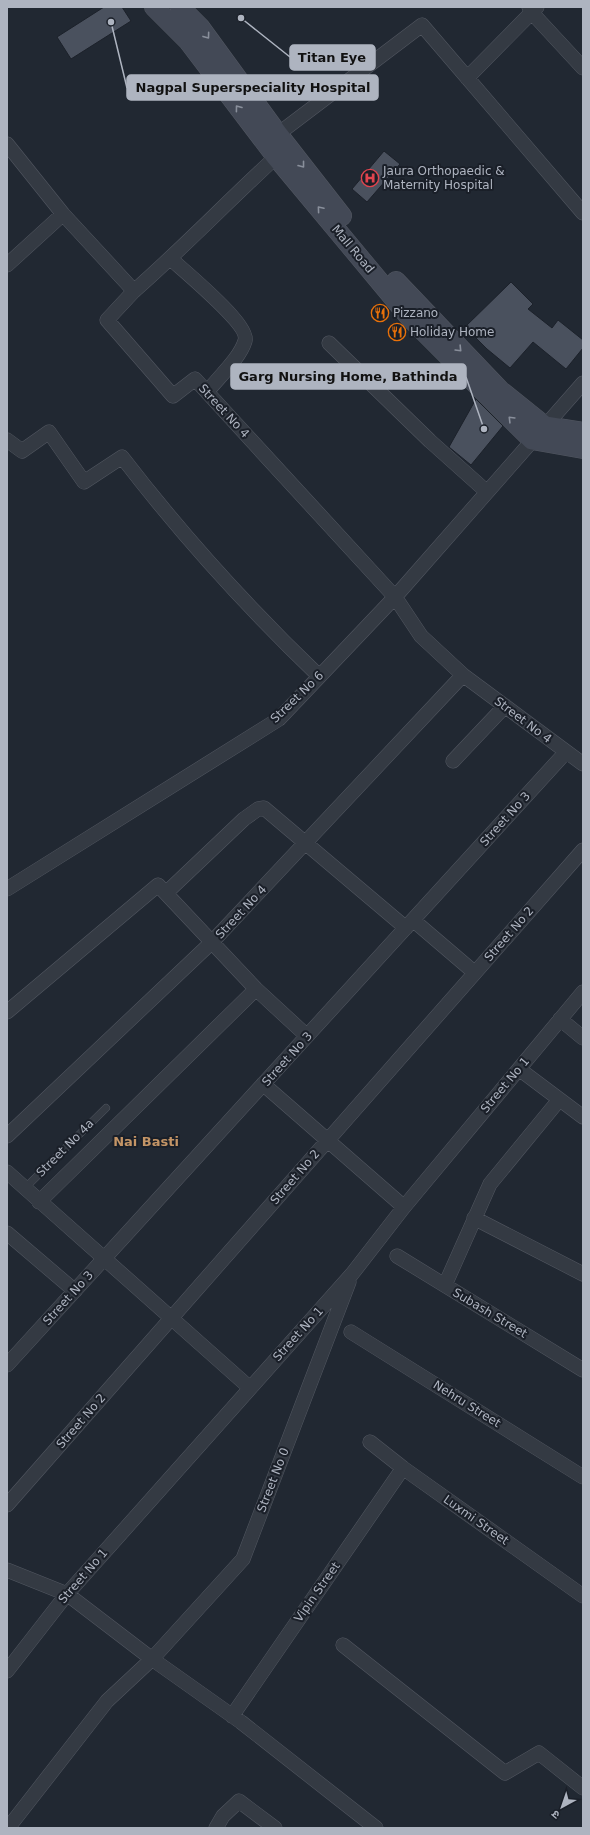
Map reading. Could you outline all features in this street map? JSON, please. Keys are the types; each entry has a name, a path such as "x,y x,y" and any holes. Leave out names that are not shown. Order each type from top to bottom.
{"main road":[{"name":"Mall Road","path":"154,7 188,41 276,157 410,318 532,440"},
{"path":"180,7 200,27 278,134 404,291 500,390 545,426 583,432"},
{"path":"532,440 583,449"}],"street":[{"path":"467,78 533,9 583,68"},
{"path":"278,134 422,25 583,213"},
{"path":"7,144 63,214 134,290 171,259 206,222 276,157"},
{"path":"7,264 63,214"},
{"path":"171,259 233,316 245,332 246,339 241,350 207,392"},
{"name":"Street No 4","path":"134,290 107,320 173,396 195,379 395,597 421,636 463,675 583,764"},
{"path":"329,343 430,441 487,492"},
{"name":"Street No 6","path":"7,889 279,719 395,597 583,383"},
{"path":"7,440 22,452 50,432 84,482 122,457 152,495 270,629 319,676"},
{"name":"Street No 4","path":"7,1136 212,942 463,675"},
{"path":"453,761 505,706"},
{"name":"Street No 3","path":"7,1365 566,752"},
{"path":"166,893 244,819 258,809 264,808 305,843 475,973"},
{"name":"Street No 2","path":"7,1505 583,850"},
{"path":"7,1012 158,885 256,990 307,1036"},
{"path":"39,1202 256,990"},
{"name":"Street No 1","path":"7,1671 67,1594 352,1274 404,1207 583,992"},
{"path":"560,1019 583,1038"},
{"path":"519,1069 583,1117"},
{"path":"263,1084 404,1207"},
{"path":"445,1286 490,1184 559,1100"},
{"path":"7,1172 24,1189 250,1388"},
{"path":"474,1218 583,1274"},
{"path":"7,1233 75,1291"},
{"name":"Subash Street","path":"397,1256 583,1370"},
{"name":"Street No 0","path":"8,1828 107,1701 152,1660 243,1559 352,1274"},
{"name":"Nehru Street","path":"351,1332 583,1477"},
{"name":"Luxmi Street","path":"370,1442 403,1468 583,1596"},
{"name":"Vipin Street","path":"232,1716 403,1468"},
{"path":"7,1570 67,1594 152,1660 232,1716 376,1828"},
{"path":"344,1645 505,1773 539,1753 583,1788"},
{"path":"216,1828 223,1816 239,1801 275,1828"}],"lane":[{"name":"Street No 4a","path":"24,1189 106,1108"}],"building":[{"path":"104,7 122,7 131,21 71,59 57,37"},
{"path":"384,151 400,164 367,202 352,189"},
{"path":"511,282 533,304 528,309 552,328 558,320 583,340 583,348 566,369 533,342 510,368 487,349 465,327"},
{"path":"476,399 503,426 471,465 449,447"}],"place":[{"name":"Titan Eye","path":"241,18"},
{"name":"Nagpal Superspeciality Hospital","path":"111,22"},
{"name":"Jaura Orthopaedic & Maternity Hospital","path":"370,178"},
{"name":"Pizzano","path":"380,313"},
{"name":"Holiday Home","path":"397,332"},
{"name":"Garg Nursing Home, Bathinda","path":"484,429"}],"district":[{"name":"Nai Basti","path":"146,1141"}]}
